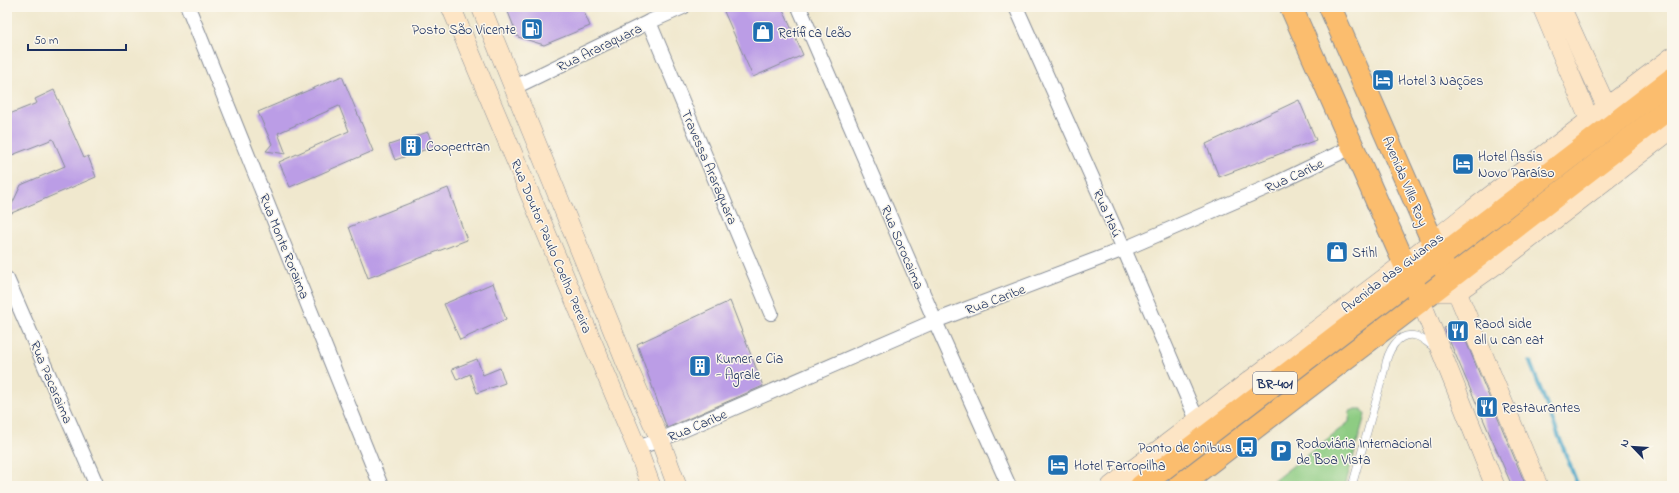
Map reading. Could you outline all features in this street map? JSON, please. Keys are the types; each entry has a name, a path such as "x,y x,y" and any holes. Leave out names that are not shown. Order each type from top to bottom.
{"main road":[{"name":"Rua Doutor Paulo Coelho Pereira","path":"451,7 637,448 651,486"},
{"name":"Rua Doutor Paulo Coelho Pereira","path":"481,7 626,363 660,440 677,486"},
{"name":"Avenida Ville Roy","path":"1290,7 1406,271 1440,291 1538,486"},
{"name":"Avenida Ville Roy","path":"1330,7 1436,250 1440,291 1441,352 1495,486"},
{"path":"1542,7 1601,122"},
{"path":"1561,7 1601,122"},
{"name":"Avenida das Guianas","path":"1110,486 1197,420 1436,250 1601,122 1672,57"},
{"name":"Avenida das Guianas","path":"1601,122 1672,79"},
{"name":"BR-401","path":"1179,486 1440,291 1672,106"},
{"path":"1440,291 1501,261 1672,129"},
{"name":"Avenida das Guianas","path":"1141,486 1406,271"}],"street":[{"name":"Rua Monte Roraima","path":"188,7 381,486"},
{"name":"Rua Araraquara","path":"515,88 649,22 683,7"},
{"name":"Rua Sorocaima","path":"799,7 935,321 1009,486"},
{"name":"Rua Maú","path":"1016,7 1124,249 1197,420"},
{"name":"Travessa Araraquara","path":"649,22 771,312"},
{"name":"Rua Caribe","path":"637,448 660,440 935,321 1124,249 1275,184 1352,147"},
{"name":"Rua Pacaraima","path":"7,279 97,486"}],"lane":[{"path":"1352,486 1387,356 1391,347 1402,337 1415,336 1421,338 1441,352"}],"green space":[{"path":"1362,409 1365,415 1345,486 1267,486 1349,422 1350,411"}],"building":[{"path":"506,7 582,7 590,26 544,45 518,37"},
{"name":"Retífica Leão","path":"722,7 782,7 803,55 753,77"},
{"path":"342,76 373,151 290,187 279,162 349,131 339,106 278,133 286,154 266,151 272,144 258,112"},
{"path":"54,90 84,158 88,156 96,177 7,215 21,185 65,166 53,139 7,157 7,115 37,103 35,99"},
{"path":"1299,100 1316,140 1219,177 1206,144"},
{"name":"Coopertran","path":"428,132 433,147 395,160 389,145"},
{"path":"448,188 467,240 368,278 349,227"},
{"path":"493,283 506,319 460,340 444,304"},
{"name":"Kumer e Cia - Agrale","path":"730,301 763,386 667,428 637,344"},
{"name":"Restaurantes","path":"1458,322 1526,486 1512,486 1444,328"},
{"path":"477,359 483,375 500,368 505,383 477,393 470,374 457,380 452,369"}],"waterway":[{"path":"1530,362 1578,486"}],"place":[{"name":"Posto São Vicente","path":"532,29"},
{"name":"Retífica Leão","path":"763,32"},
{"name":"Hotel 3 Nações","path":"1383,80"},
{"name":"Coopertran","path":"411,146"},
{"name":"Hotel Assis Novo Paraíso","path":"1463,164"},
{"name":"Stihl","path":"1337,252"},
{"name":"Raod side all u can eat","path":"1458,331"},
{"name":"Kumer e Cia - Agrale","path":"700,366"},
{"name":"Restaurantes","path":"1487,407"},
{"name":"Ponto de ônibus","path":"1247,447"},
{"name":"Rodoviária Internacional de Boa Vista","path":"1281,451"},
{"name":"Hotel Farropilha","path":"1058,465"}]}
